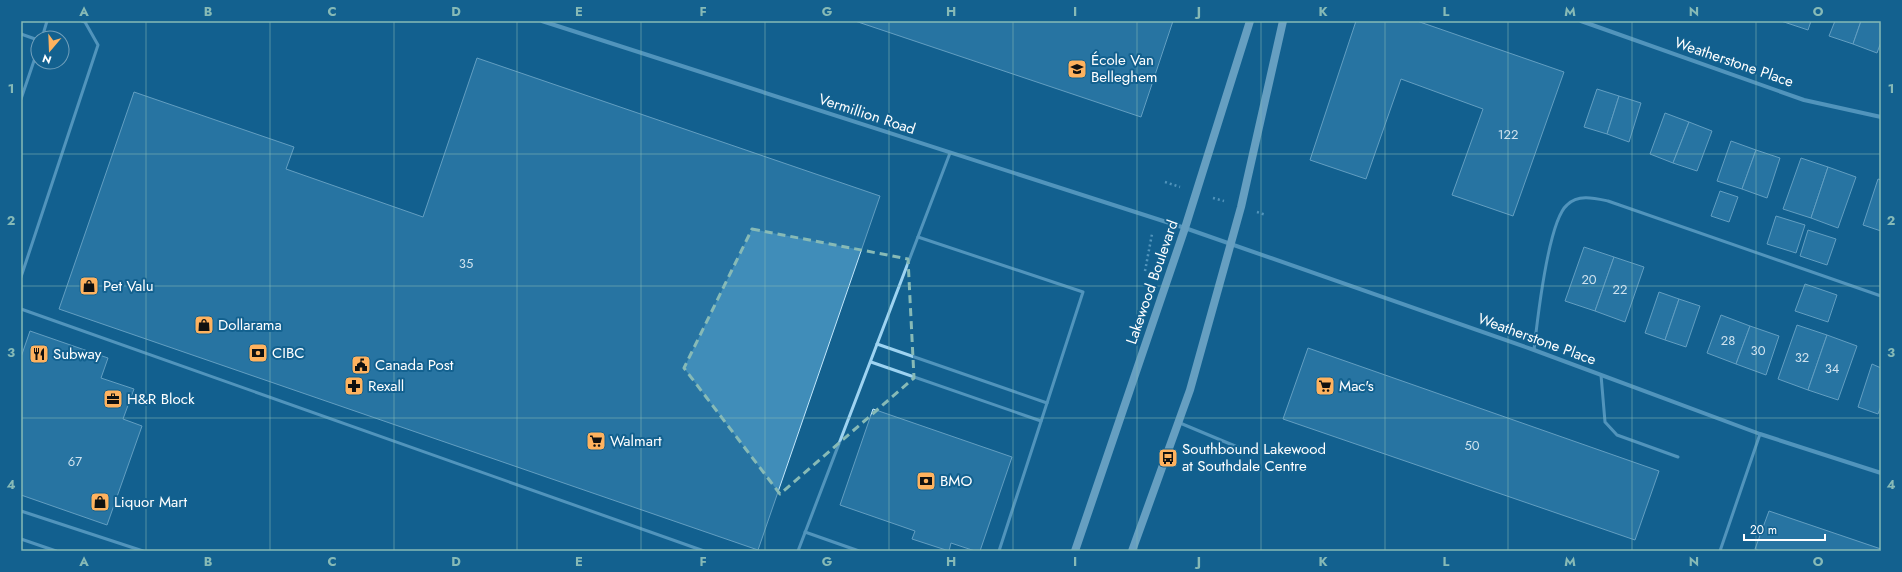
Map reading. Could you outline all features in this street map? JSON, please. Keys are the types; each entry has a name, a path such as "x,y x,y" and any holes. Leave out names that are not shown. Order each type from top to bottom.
{"street":[{"name":"Vermillion Road","path":"542,21 1185,228"},
{"name":"Lakewood Boulevard","path":"1075,551 1197,192 1250,21"},
{"path":"1132,551 1190,390 1241,207 1283,21"},
{"name":"Weatherstone Place","path":"1581,21 1804,100 1881,117"},
{"name":"Weatherstone Place","path":"1185,228 1534,350 1760,434 1881,473"}],"lane":[{"path":"21,277 98,45 85,22 82,21"},
{"path":"21,99 31,70"},
{"path":"798,551 950,153"},
{"path":"1534,350 1541,292 1558,216 1567,204 1587,197 1608,201 1881,296"},
{"path":"918,237 1083,292 999,551"},
{"path":"21,308 704,551"},
{"path":"877,344 1047,403"},
{"path":"871,362 1041,421"},
{"path":"1601,375 1605,422 1617,435 1678,457"},
{"path":"1178,423 1247,451"},
{"path":"1720,551 1760,434"},
{"path":"21,510 143,551"},
{"path":"805,532 859,551"},
{"path":"21,539 56,551"}],"path":[{"path":"1165,182 1266,215"},
{"path":"1145,271 1154,218"}],"highlighted area":[{"path":"752,229 908,259 914,378 780,494 684,368"}],"building":[{"name":"École Van Belleghem","path":"855,21 1173,21 1141,117"},
{"path":"1356,21 1417,21 1564,72 1513,216 1452,195 1483,109 1401,79 1366,179 1310,160"},
{"path":"1781,21 1811,21 1808,30"},
{"path":"1835,21 1861,21 1853,44 1829,36"},
{"path":"1861,21 1881,21 1881,42 1877,53 1853,44"},
{"path":"477,58 880,196 758,550 59,309 134,92 294,147 286,169 423,217"},
{"path":"1597,89 1619,96 1607,134 1584,127"},
{"path":"1619,96 1641,103 1629,142 1607,134"},
{"path":"1665,113 1689,122 1673,163 1650,154"},
{"path":"1689,122 1712,131 1697,171 1673,163"},
{"path":"1731,141 1756,150 1742,189 1717,181"},
{"path":"1756,150 1780,158 1767,198 1742,189"},
{"path":"1801,158 1828,167 1811,218 1783,209"},
{"path":"1828,167 1856,177 1838,228 1811,218"},
{"path":"1878,179 1881,180 1881,231 1863,225"},
{"path":"1720,191 1738,197 1729,222 1711,216"},
{"path":"1776,216 1805,225 1796,253 1767,244"},
{"path":"1808,230 1836,239 1827,265 1800,256"},
{"path":"1584,247 1614,257 1595,311 1565,301"},
{"path":"1614,257 1644,267 1625,322 1595,311"},
{"path":"1805,284 1837,295 1828,322 1795,311"},
{"path":"1659,292 1679,299 1665,340 1645,333"},
{"path":"1679,299 1700,306 1686,347 1665,340"},
{"path":"1721,315 1750,326 1736,364 1707,353"},
{"path":"1797,325 1827,335 1808,390 1778,379"},
{"path":"1750,326 1779,336 1766,375 1736,364"},
{"path":"30,331 108,358 101,378 134,389 123,419 142,426 107,525 21,495 21,357"},
{"path":"1827,335 1857,346 1838,400 1808,390"},
{"path":"1308,348 1659,471 1635,540 1283,419"},
{"path":"1872,364 1881,368 1881,406 1878,414 1858,407"},
{"name":"BMO","path":"873,409 1012,457 980,551 975,551 951,543 949,551 912,539 915,531 840,505"},
{"path":"1769,511 1881,549 1881,551 1760,551 1755,549"}],"place":[{"name":"École Van Belleghem","path":"1077,69"},
{"name":"Pet Valu","path":"89,286"},
{"name":"Dollarama","path":"204,325"},
{"name":"CIBC","path":"258,353"},
{"name":"Subway","path":"39,354"},
{"name":"Canada Post","path":"361,365"},
{"name":"Rexall","path":"354,386"},
{"name":"Mac's","path":"1325,386"},
{"name":"H&R Block","path":"113,399"},
{"name":"Walmart","path":"596,441"},
{"name":"Southbound Lakewood at Southdale Centre","path":"1168,458"},
{"name":"BMO","path":"926,481"},
{"name":"Liquor Mart","path":"100,502"}]}
